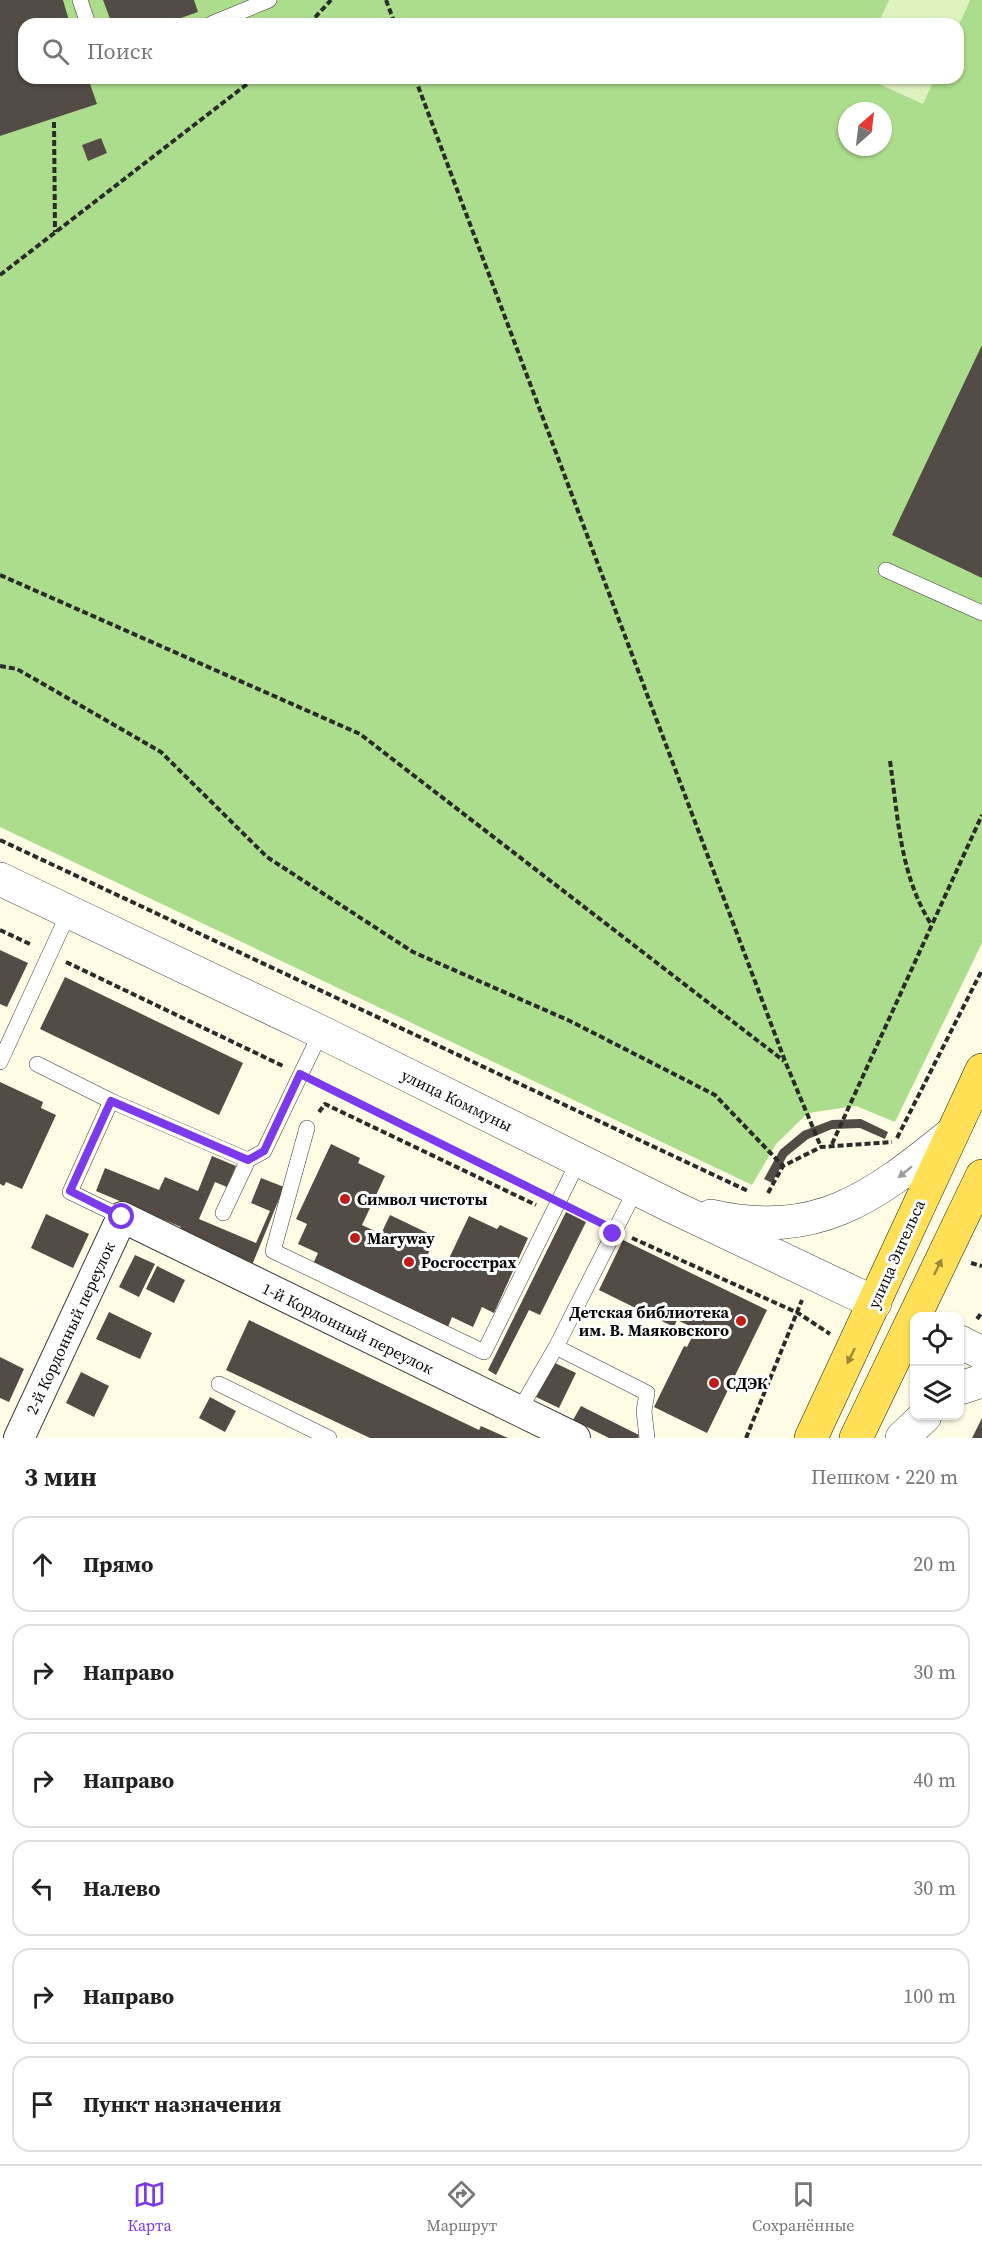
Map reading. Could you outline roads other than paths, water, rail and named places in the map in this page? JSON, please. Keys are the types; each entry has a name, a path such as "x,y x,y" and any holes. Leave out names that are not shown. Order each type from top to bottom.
{"main road":[{"name":"улица Энгельса","path":"811,1438 854,1350 950,1135 982,1070"},
{"path":"917,1312 982,1176"},
{"name":"улица Коммуны","path":"875,1303 910,1319"},
{"path":"856,1438 910,1326"}],"street":[{"name":"улица Коммуны","path":"0,879 321,1032 636,1189 875,1303"},
{"path":"673,1207 725,1219 787,1222 813,1218 855,1203 890,1184 950,1135"},
{"name":"1-й Кордонный переулок","path":"122,1217 575,1438"},
{"name":"2-й Кордонный переулок","path":"19,1438 122,1217"},
{"path":"964,1344 982,1353"},
{"path":"964,1387 982,1381"},
{"path":"902,1438 921,1420"}],"lane":[{"path":"80,0 86,18"},
{"path":"226,18 269,0"},
{"path":"886,570 982,613"},
{"path":"0,1062 69,912"},
{"path":"223,1213 248,1160 264,1151 321,1032"},
{"path":"37,1064 111,1101 248,1160"},
{"path":"111,1101 70,1191 122,1217"},
{"path":"307,1128 273,1251 484,1352 579,1160"},
{"path":"519,1411 556,1347 636,1189"},
{"path":"556,1347 647,1393 645,1411 647,1438"},
{"path":"219,1384 329,1438"}],"place":[{"name":"Символ чистоты","path":"345,1199"},
{"name":"Maryway","path":"355,1238"},
{"name":"Росгосстрах","path":"409,1262"},
{"name":"Детская библиотека им. В. Маяковского","path":"741,1321"},
{"name":"СДЭК","path":"714,1383"}]}
